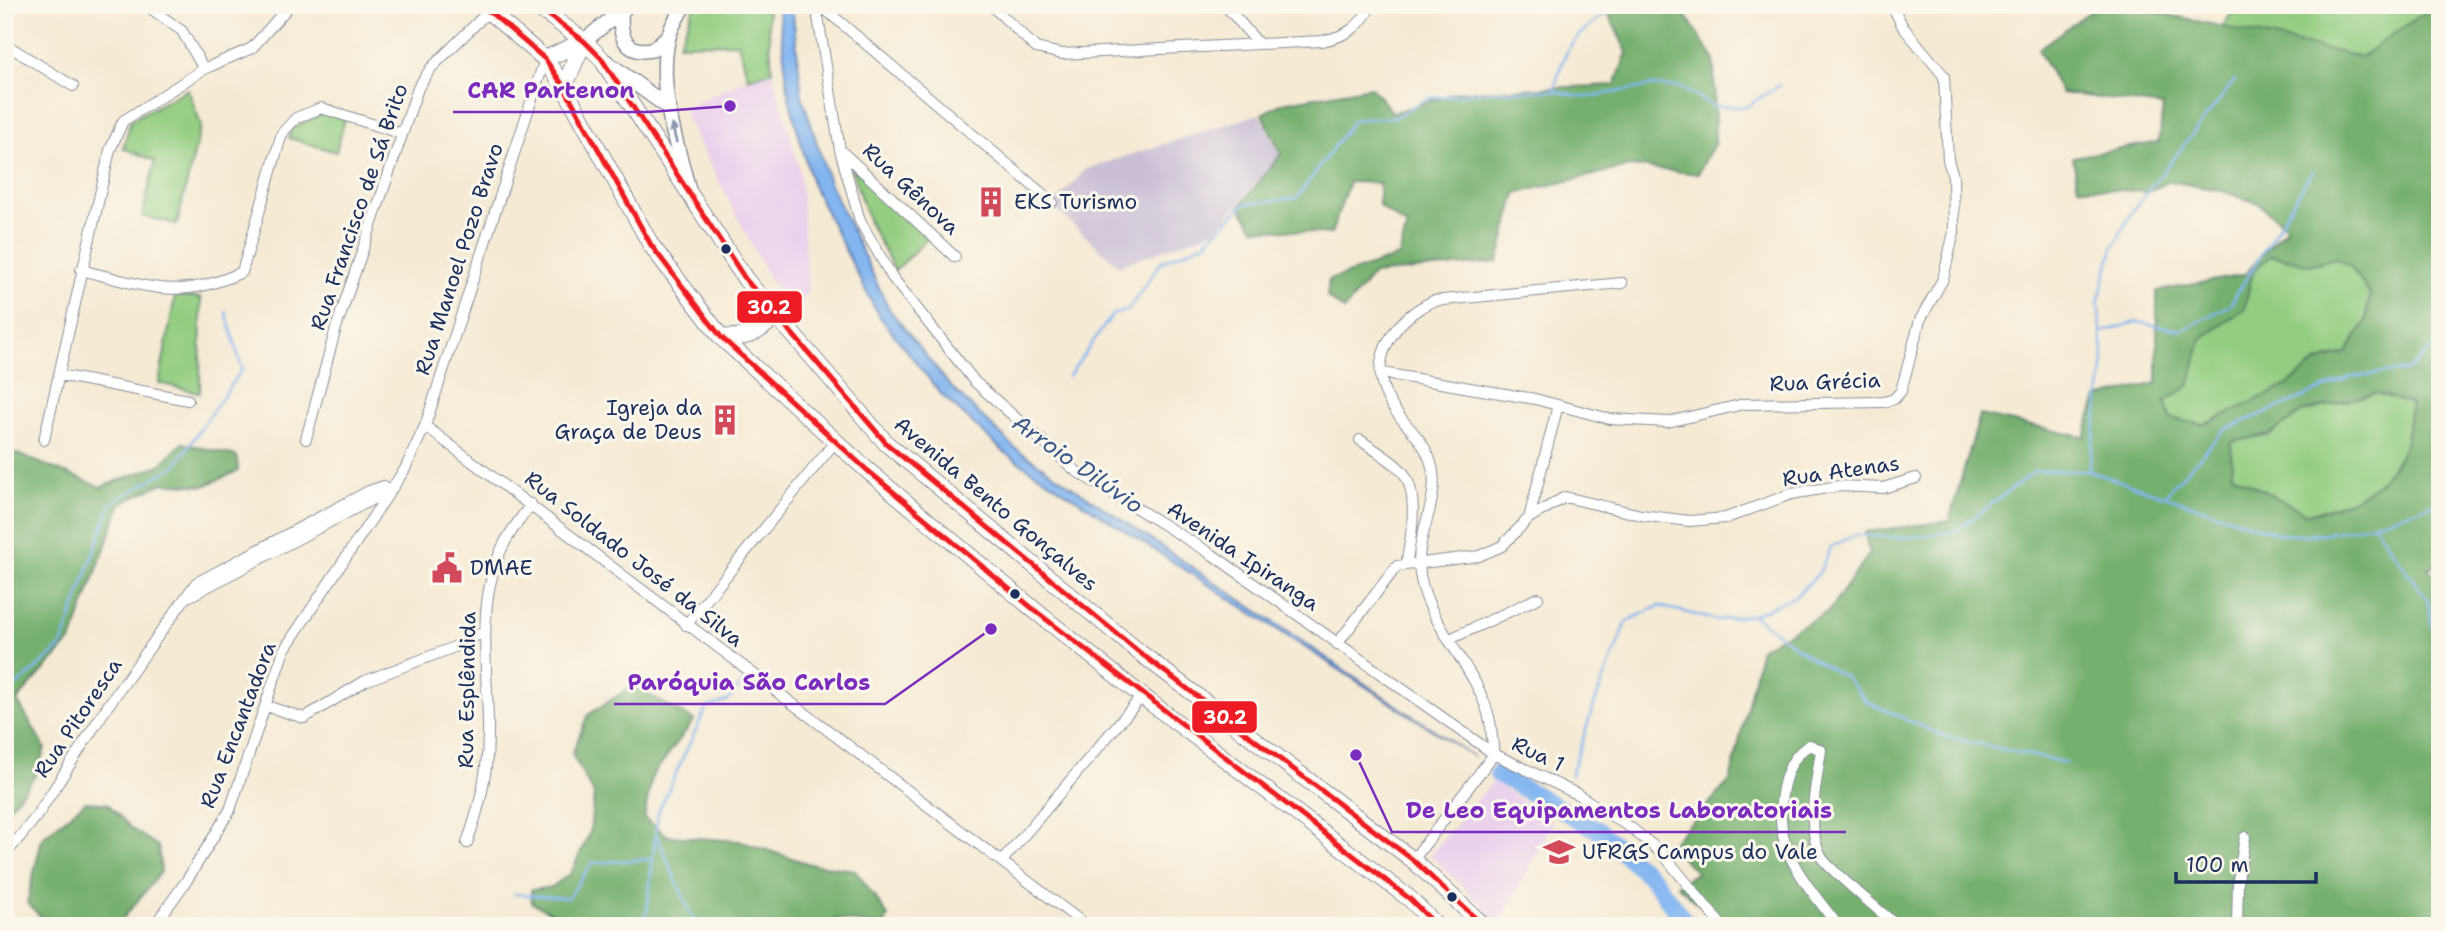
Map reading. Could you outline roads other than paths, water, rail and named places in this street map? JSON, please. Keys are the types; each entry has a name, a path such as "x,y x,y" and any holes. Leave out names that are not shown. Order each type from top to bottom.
{"main road":[{"name":"Avenida Bento Gonçalves","path":"536,5 584,41 601,58 746,280 887,443 1139,652 1413,860 1483,926"},
{"path":"625,8 619,31 626,44 633,48 654,49 669,35 684,5"},
{"path":"485,8 545,59 564,87 651,245 721,337 835,442 1142,696 1410,899 1437,926"},
{"path":"545,59 584,41 625,8"},
{"path":"669,35 669,108 691,199"},
{"path":"564,87 584,41"},
{"path":"601,58 669,108"},
{"path":"721,337 740,339 752,335 775,316"}],"street":[{"path":"146,5 182,31 204,69"},
{"path":"44,440 110,150 123,121 204,69 252,48 290,5"},
{"path":"818,5 1052,202"},
{"name":"Avenida Ipiranga","path":"818,5 840,150 860,222 892,277 975,382 1076,471 1206,551 1494,754"},
{"path":"991,5 1028,41 1048,52 1338,38 1358,28 1371,5"},
{"path":"1225,5 1258,43"},
{"name":"Rua Grécia","path":"1382,373 1558,405 1609,419 1668,422 1744,404 1884,402 1894,398 1901,391 1920,320 1942,279 1954,232 1954,176 1948,160 1944,76 1903,27 1892,5"},
{"name":"Rua Francisco de Sá Brito","path":"306,439 336,328 400,133 418,88 431,68 485,8"},
{"path":"5,44 73,86"},
{"name":"Rua Manoel Pozo Bravo","path":"405,469 425,426 545,59"},
{"path":"81,270 172,291 212,286 242,272 282,132 296,118 321,108 400,133"},
{"name":"Rua Gênova","path":"840,150 955,257"},
{"path":"1413,860 1494,754 1489,716 1426,597 1419,562 1435,488 1431,460 1418,435 1387,399 1382,373 1385,348 1392,331 1413,310 1433,301 1622,283"},
{"path":"60,375 188,400"},
{"path":"1530,518 1558,405"},
{"name":"Rua Soldado José da Silva","path":"425,426 1087,926"},
{"path":"1337,644 1392,571 1406,565 1414,512 1402,470 1360,440"},
{"path":"686,625 835,442"},
{"name":"Rua Pitoresca","path":"5,855 36,817 107,707 181,602 200,589 373,499 405,469"},
{"name":"Rua Encantadora","path":"154,926 187,880 230,810 284,650 405,469"},
{"name":"Rua Atenas","path":"1406,565 1479,556 1502,546 1530,518 1566,497 1642,515 1689,521 1726,519 1791,494 1839,486 1883,488 1916,478"},
{"name":"Rua Esplêndida","path":"467,843 485,791 488,734 484,632 490,584 504,545 531,504"},
{"path":"1450,639 1538,598"},
{"path":"266,706 305,717 365,681 452,648 484,632"},
{"path":"1002,861 1142,696"},
{"path":"1838,926 1788,852 1781,816 1789,768 1810,746 1821,750 1814,780 1815,834 1822,858 1897,926"},
{"name":"Rua 1","path":"1494,754 1577,794 1630,828 1662,853 1722,926"},
{"path":"2237,926 2238,880 2245,837"}],"water":[{"name":"Arroio Dilúvio","path":"778,5 792,5 802,96 829,182 889,309 950,386 1015,448 1474,757 1005,453 940,393 877,313 812,184 789,98"}],"waterway":[{"path":"1554,91 1563,60 1575,40 1617,5"},
{"path":"2089,471 2104,362 2098,302 2113,248 2133,210 2235,80"},
{"path":"1068,377 1112,315 1128,310 1161,262 1205,243 1244,204 1297,198 1353,120 1395,117 1428,98 1495,91 1554,91 1587,97 1651,86 1679,87 1713,106 1746,107 1780,85"},
{"path":"2102,332 2136,322 2182,330 2230,305 2313,170"},
{"path":"5,696 61,647 111,503 175,466 242,369 226,312"},
{"path":"2166,494 2224,430 2351,377 2408,370 2440,341"},
{"path":"1571,775 1596,699 1627,621 1659,606 1717,620 1753,615 1796,596 1819,573 1831,547 1855,535 1905,538 1956,531 2035,471 2089,471 2280,534 2321,534 2362,527 2440,502"},
{"path":"2374,525 2428,601 2440,679"},
{"path":"1754,616 1807,655 1847,678 1867,702 1946,737 2067,763"},
{"path":"639,926 647,911 658,812 706,708 729,700 745,679"},
{"name":"Arroio Dilúvio","path":"1498,774 1596,829 1653,879 1688,926"},
{"path":"656,834 692,917 700,926"},
{"path":"514,894 568,898 592,863 653,859"}],"place":[{"name":"CAR Partenon","path":"730,106"},
{"name":"EKS Turismo","path":"991,202"},
{"name":"Igreja da Graça de Deus","path":"725,420"},
{"name":"DMAE","path":"447,568"},
{"name":"Paróquia São Carlos","path":"991,629"},
{"name":"De Leo Equipamentos Laboratoriais","path":"1356,755"},
{"name":"UFRGS Campus do Vale","path":"1559,852"}]}
